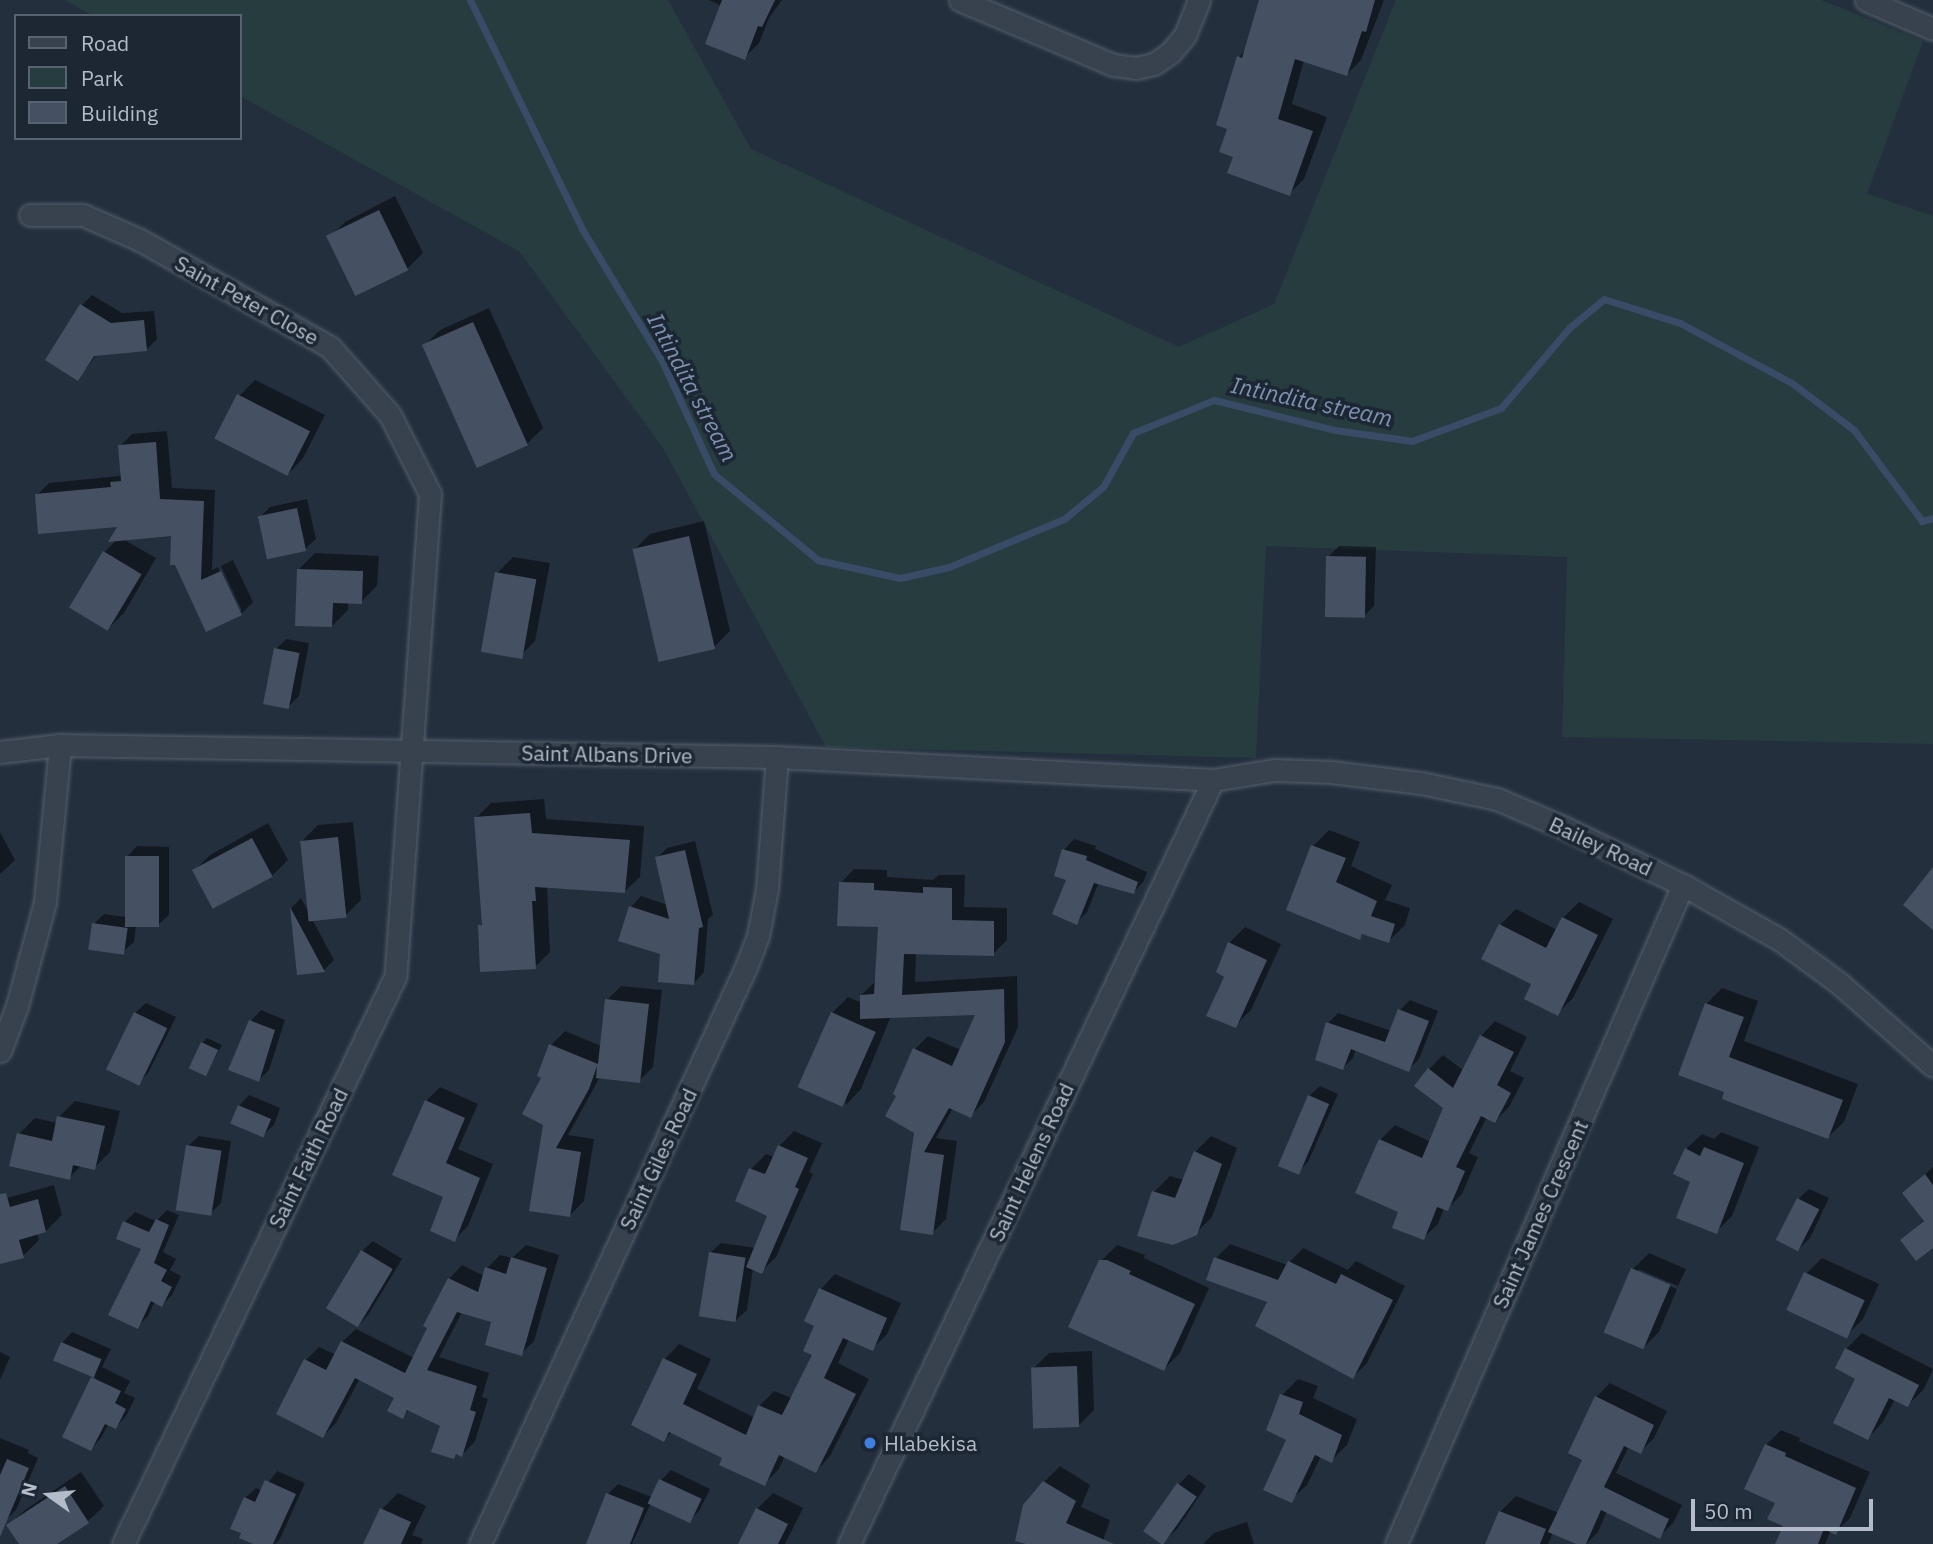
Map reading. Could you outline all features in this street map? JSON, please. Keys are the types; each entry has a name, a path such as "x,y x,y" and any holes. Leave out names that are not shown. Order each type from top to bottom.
{"street":[{"path":"960,0 1113,65 1136,68 1154,64 1170,53 1185,35 1199,0"},
{"path":"1866,0 1894,6 1933,29"},
{"name":"Saint Peter Close","path":"30,215 83,215 140,240 330,346 390,415 429,494 411,751"},
{"path":"0,1051 17,1006 45,902 60,745"},
{"name":"Saint Albans Drive","path":"0,752 60,745 777,757 1213,779"},
{"name":"Saint Faith Road","path":"123,1544 395,977 411,751"},
{"name":"Saint Giles Road","path":"481,1544 758,936 767,889 777,757"},
{"name":"Bailey Road","path":"1213,779 1275,770 1331,772 1421,783 1497,799 1683,885 1779,939 1839,983 1933,1066"},
{"name":"Saint Helens Road","path":"849,1544 1213,779"},
{"name":"Saint James Crescent","path":"1396,1544 1683,885"}],"green space":[{"path":"65,0 668,0 751,149 1179,347 1274,304 1396,0 1821,0 1923,41 1867,194 1933,216 1933,744 1562,737 1567,557 1266,546 1256,758 826,747 663,448 519,251 242,97 242,14 90,14"}],"building":[{"path":"722,0 775,0 762,27 758,26 745,60 705,44"},
{"path":"1259,0 1375,0 1366,32 1362,31 1347,76 1295,59 1278,119 1313,131 1290,196 1227,173 1233,157 1219,152 1227,129 1216,125 1237,56 1242,58"},
{"path":"379,210 408,270 355,296 326,236"},
{"path":"80,304 111,323 144,320 147,351 94,356 78,381 45,360"},
{"path":"473,322 528,445 477,468 422,345"},
{"path":"237,394 310,431 287,476 214,439"},
{"path":"156,442 160,499 204,501 201,580 221,571 242,615 206,632 175,565 170,565 171,536 108,542 117,527 38,534 35,494 111,487 110,482 121,481 118,445"},
{"path":"297,508 306,551 267,559 258,516"},
{"path":"689,536 715,649 659,662 632,549"},
{"path":"103,551 142,574 108,631 69,608"},
{"path":"1326,556 1366,557 1365,618 1325,617"},
{"path":"297,569 363,571 362,604 333,603 332,627 295,626"},
{"path":"495,572 536,579 522,659 481,652"},
{"path":"274,648 300,653 289,709 263,704"},
{"path":"530,813 532,833 630,840 625,893 535,887 536,901 532,901 536,969 480,972 478,925 482,925 474,817"},
{"path":"338,837 346,918 309,922 300,841"},
{"path":"252,838 273,877 213,909 192,870"},
{"path":"1311,845 1346,858 1336,882 1377,901 1371,916 1395,924 1389,943 1362,934 1360,940 1286,910"},
{"path":"1062,849 1087,856 1086,860 1138,882 1134,894 1094,883 1077,925 1052,914 1066,880 1054,876"},
{"path":"685,850 703,927 699,928 694,985 658,982 660,954 618,941 629,906 669,919 655,857"},
{"path":"125,856 159,856 159,927 125,927"},
{"path":"1933,867 1933,930 1903,905"},
{"path":"839,882 874,883 874,890 923,893 923,887 952,888 952,920 994,921 994,956 904,954 902,995 1004,989 1005,1042 971,1118 949,1108 924,1152 944,1155 933,1235 900,1230 914,1133 885,1116 896,1096 893,1094 913,1048 952,1066 975,1015 860,1019 860,995 874,994 878,927 837,926"},
{"path":"290,907 325,972 297,975"},
{"path":"1562,917 1598,935 1558,1016 1524,999 1531,984 1481,959 1499,924 1546,948"},
{"path":"92,923 128,928 124,955 88,950"},
{"path":"1228,942 1267,960 1236,1028 1206,1016 1224,977 1216,972"},
{"path":"605,999 649,1004 640,1083 596,1078 597,1066 589,1089 556,1148 581,1152 570,1217 529,1211 543,1125 522,1114 541,1078 537,1076 549,1044 598,1064"},
{"path":"1705,1003 1744,1017 1729,1057 1843,1100 1828,1139 1722,1099 1724,1092 1678,1075"},
{"path":"1398,1009 1429,1021 1409,1072 1351,1049 1343,1070 1315,1060 1326,1022 1385,1042"},
{"path":"134,1012 167,1028 139,1086 106,1070"},
{"path":"831,1012 876,1032 842,1107 798,1087"},
{"path":"249,1020 275,1030 259,1082 228,1070"},
{"path":"1480,1035 1514,1052 1497,1085 1511,1093 1495,1123 1481,1116 1456,1167 1465,1171 1448,1211 1437,1207 1424,1240 1392,1228 1398,1212 1355,1193 1379,1139 1422,1158 1443,1108 1414,1086 1428,1068 1453,1088"},
{"path":"201,1042 218,1050 206,1076 189,1068"},
{"path":"1308,1095 1329,1104 1299,1175 1278,1166"},
{"path":"425,1100 465,1118 446,1163 480,1178 455,1242 430,1231 443,1197 392,1175"},
{"path":"238,1105 271,1119 263,1137 230,1123"},
{"path":"57,1116 105,1126 95,1170 73,1165 70,1180 9,1166 17,1133 52,1141"},
{"path":"186,1145 222,1151 211,1216 176,1210"},
{"path":"778,1145 808,1158 795,1187 799,1189 762,1274 746,1267 767,1216 735,1201 749,1168 765,1174"},
{"path":"1704,1147 1744,1163 1717,1234 1676,1218 1690,1182 1673,1174 1685,1148 1700,1156"},
{"path":"1194,1151 1222,1164 1197,1235 1173,1245 1137,1236 1152,1191 1175,1198"},
{"path":"1925,1174 1933,1185 1933,1248 1916,1261 1900,1240 1924,1221 1902,1193"},
{"path":"6,1193 10,1207 38,1199 46,1232 19,1240 24,1258 0,1264 0,1194"},
{"path":"1797,1198 1819,1209 1798,1251 1776,1240"},
{"path":"156,1219 169,1225 154,1263 167,1270 161,1281 172,1287 162,1307 151,1301 138,1329 108,1315 141,1249 116,1239 123,1221 149,1232"},
{"path":"361,1250 393,1269 358,1327 326,1308"},
{"path":"709,1252 746,1258 735,1322 699,1316"},
{"path":"511,1257 547,1268 522,1356 485,1345 491,1322 457,1312 427,1370 477,1386 470,1410 476,1412 462,1457 456,1454 454,1459 431,1452 440,1426 407,1410 403,1419 387,1411 394,1398 355,1378 323,1438 276,1414 304,1359 326,1370 341,1341 405,1373 427,1328 423,1326 448,1278 478,1292 485,1267 506,1274"},
{"path":"1214,1257 1278,1280 1288,1261 1336,1284 1341,1274 1393,1300 1353,1379 1255,1326 1267,1302 1206,1280"},
{"path":"1099,1260 1107,1260 1131,1271 1129,1274 1195,1304 1164,1371 1068,1327"},
{"path":"1631,1268 1671,1285 1643,1349 1604,1332"},
{"path":"1804,1272 1865,1300 1847,1338 1786,1310"},
{"path":"819,1288 887,1318 873,1351 843,1338 824,1378 856,1394 816,1473 779,1455 765,1486 719,1465 722,1458 669,1432 664,1442 631,1425 663,1358 697,1374 683,1404 746,1435 758,1405 782,1415 812,1355 803,1351 814,1326 804,1321"},
{"path":"61,1342 102,1359 94,1378 53,1360"},
{"path":"1845,1348 1919,1385 1908,1407 1889,1398 1868,1440 1833,1423 1855,1379 1835,1368"},
{"path":"1077,1366 1079,1427 1033,1429 1031,1368"},
{"path":"91,1377 121,1391 115,1403 126,1409 116,1429 105,1424 91,1451 62,1437"},
{"path":"1280,1394 1303,1402 1299,1414 1342,1435 1332,1463 1315,1455 1292,1503 1263,1490 1286,1440 1266,1430"},
{"path":"1595,1396 1654,1425 1641,1454 1624,1446 1604,1487 1669,1519 1660,1539 1601,1510 1586,1544 1576,1544 1548,1532 1582,1460 1568,1453"},
{"path":"1765,1444 1856,1488 1836,1535 1824,1529 1818,1544 1775,1544 1783,1526 1767,1519 1775,1503 1744,1489"},
{"path":"7,1459 29,1468 0,1537 0,1475"},
{"path":"659,1479 702,1499 690,1523 648,1503"},
{"path":"265,1480 296,1494 273,1544 253,1544 239,1538 241,1533 230,1529 244,1497 255,1502"},
{"path":"1043,1481 1076,1501 1066,1523 1114,1544 1026,1544 1015,1541 1023,1505"},
{"path":"1177,1483 1197,1497 1164,1544 1143,1531"},
{"path":"65,1486 89,1523 57,1544 19,1544 6,1525"},
{"path":"606,1493 644,1508 630,1544 586,1544"},
{"path":"380,1508 411,1522 401,1544 363,1544"},
{"path":"756,1508 788,1524 778,1544 738,1544"},
{"path":"1499,1511 1546,1529 1540,1544 1485,1544"}],"waterway":[{"name":"Intindita stream","path":"470,0 582,229 663,363 714,474 818,560 900,578 949,567 1064,519 1103,487 1133,433 1214,400 1335,430 1412,441 1501,408 1569,328 1604,299 1680,323 1792,383 1854,430 1922,521 1933,518"}],"place":[{"name":"Hlabekisa","path":"870,1443"}]}
